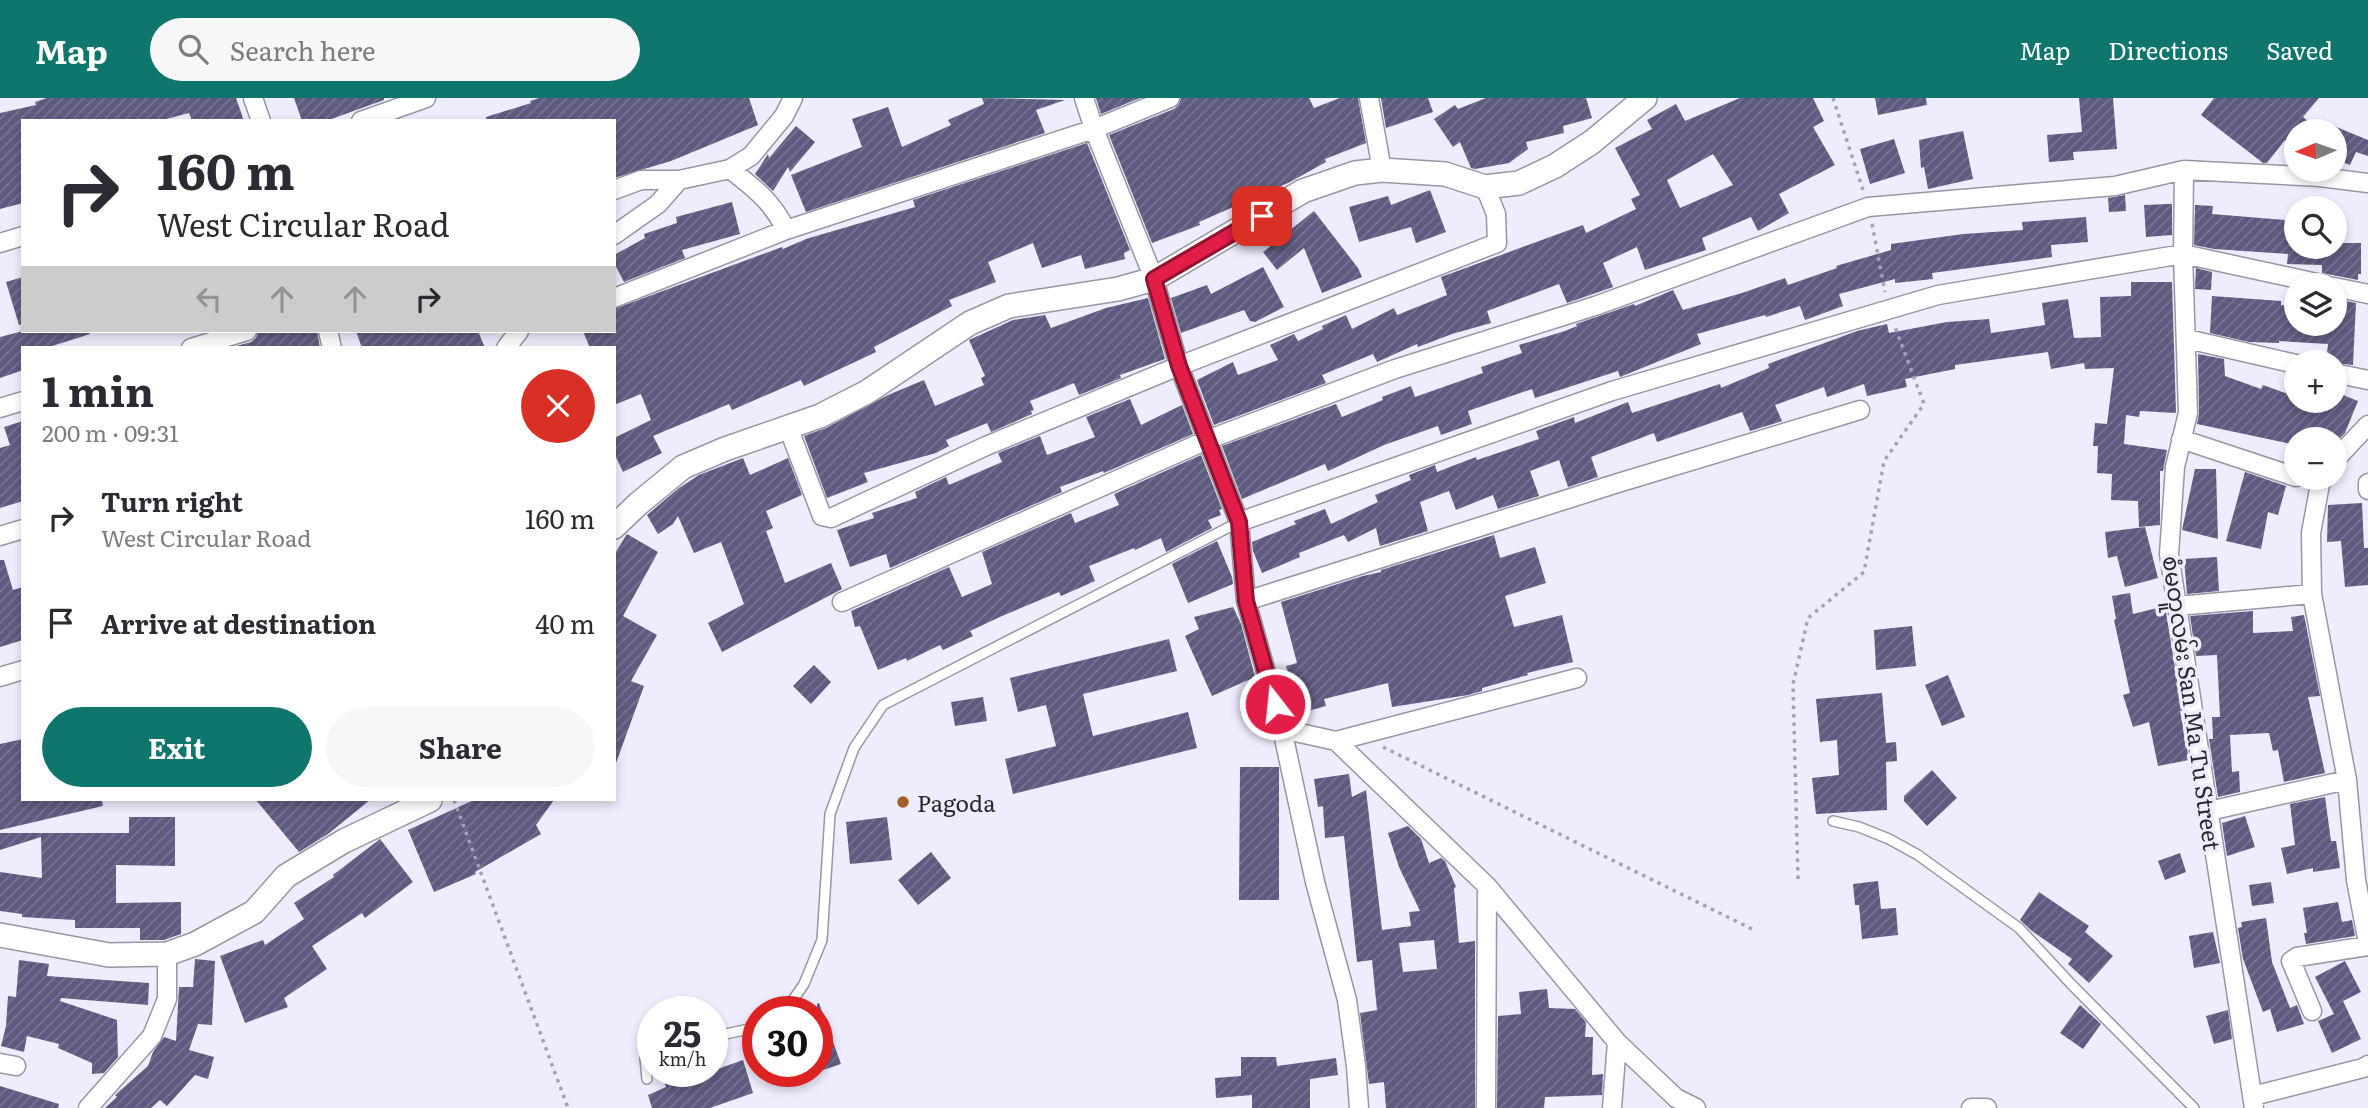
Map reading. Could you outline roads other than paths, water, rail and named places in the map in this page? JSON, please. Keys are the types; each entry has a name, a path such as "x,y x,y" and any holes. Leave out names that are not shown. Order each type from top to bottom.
{"street":[{"path":"253,98 260,119"},
{"path":"367,119 426,98"},
{"path":"616,189 641,180 679,180 730,169 751,156 784,116 793,98"},
{"path":"1084,98 1154,279 1179,366 1239,522 1246,601 1282,729 1315,882 1347,1000 1359,1108"},
{"path":"616,297 786,230 1094,129 1170,98"},
{"path":"1369,98 1382,170"},
{"path":"616,525 683,467 725,449 820,416 867,392 970,323 1009,306 1118,289 1154,279 1303,191 1354,173 1382,170 1445,174 1485,187 1519,183 1555,166 1592,142 1645,98"},
{"path":"730,169 777,211 786,230"},
{"path":"842,601 1207,440 1395,369 1595,306 1868,207 2115,186 2184,170 2320,177 2368,183"},
{"name":"စံမတူလမ်း San Ma Tu Street","path":"2184,170 2183,254 2188,412 2175,467 2169,554 2254,1102"},
{"path":"616,234 658,204 679,180"},
{"path":"788,427 822,516 831,519 986,446 1179,366 1497,243 1496,214 1485,187"},
{"path":"0,243 21,237"},
{"path":"1239,522 1612,391 1937,295 2183,254 2284,276"},
{"path":"2347,290 2368,294"},
{"path":"198,346 240,333"},
{"path":"2187,339 2284,361"},
{"path":"2347,376 2368,380"},
{"path":"0,408 21,402"},
{"path":"1246,601 1618,483 1860,410"},
{"path":"2347,447 2368,425"},
{"path":"2181,439 2284,472"},
{"path":"2368,483 2368,490"},
{"path":"2312,1011 2291,961 2297,957 2368,944 2356,880 2347,780 2312,594 2311,533 2320,490"},
{"path":"0,536 21,530"},
{"path":"2177,606 2312,594"},
{"path":"0,677 21,671"},
{"path":"1282,729 1336,741 1577,678"},
{"path":"1336,741 1487,886 1616,1042 1676,1098 1696,1108"},
{"path":"2209,811 2347,780"},
{"path":"10,937 109,955 167,954 194,944 254,912 286,876 344,841 427,801"},
{"path":"1486,1108 1487,886"},
{"path":"88,1108 152,1036 167,999 167,954"},
{"path":"1612,1108 1616,1042"},
{"path":"2254,1102 2368,1065"},
{"path":"1971,1108 1987,1108"}],"lane":[{"path":"796,996 804,984 822,940 830,814 853,748 883,705 1239,522"},
{"path":"1833,821 1859,827 1889,839 1918,855 2019,928 2071,985 2194,1108"}],"place":[{"name":"Pagoda","path":"903,802"}]}
